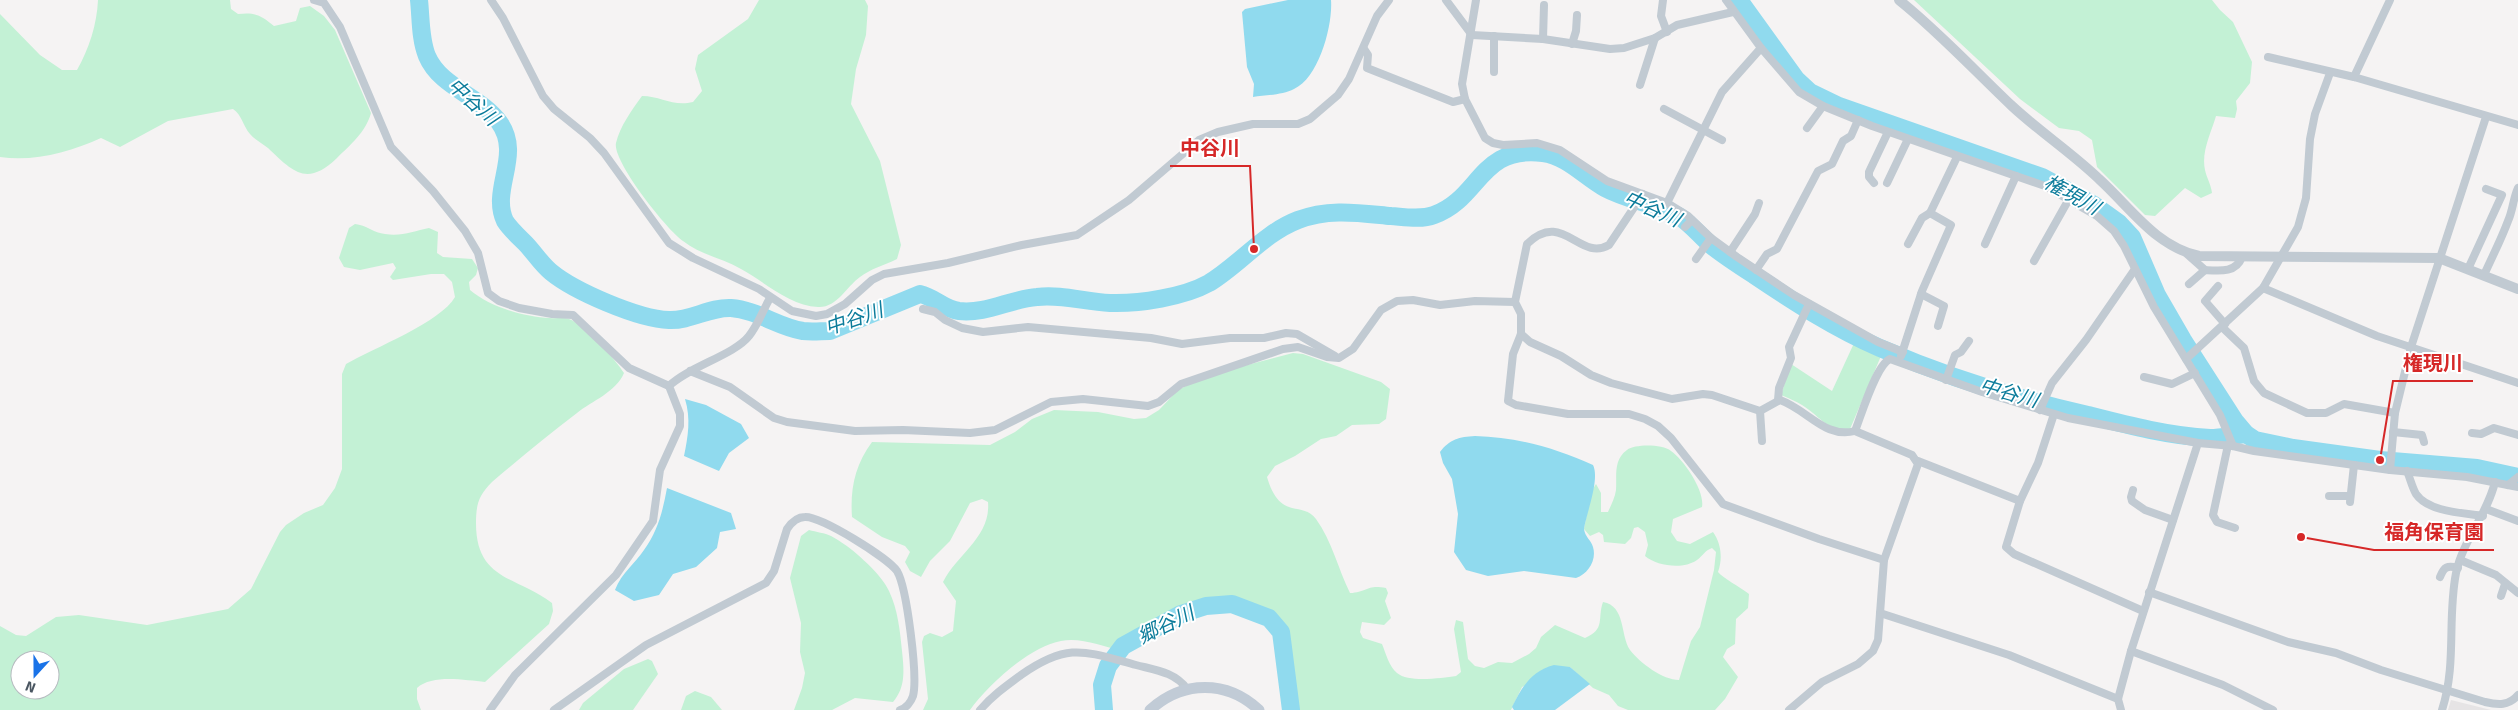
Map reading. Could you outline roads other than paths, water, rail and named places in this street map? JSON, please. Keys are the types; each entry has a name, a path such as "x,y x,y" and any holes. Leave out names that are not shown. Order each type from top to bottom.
{"main road":[{"path":"1150,710 1172,694 1186,689 1207,687 1231,692 1244,698 1259,710"}],"street":[{"path":"314,0 324,3 340,27 391,147 433,190 465,231 478,253 488,293 499,301 519,308 552,314 572,315 629,368 669,386 680,414 680,426 660,470 653,521 616,575 521,668 490,710"},
{"path":"492,0 543,96 604,153 669,244 693,258 759,288 770,298 792,311 816,316 827,314 845,304 872,280 884,274 948,263 1022,245 1077,235 1128,200 1199,140 1234,127 1253,124 1298,124 1310,119 1338,95 1349,79 1377,16 1389,0"},
{"path":"1446,0 1472,35"},
{"path":"1476,0 1472,35 1464,66 1462,84 1465,99 1485,138 1493,143 1537,143 1560,150 1607,181 1642,196 1667,203 1689,223 1807,307 1878,342 1901,356 1947,376 2041,407 2054,414 2198,444 2231,444 2254,451 2354,465 2495,482 2512,481 2518,487"},
{"path":"1663,0 1661,16 1667,32"},
{"path":"1726,0 1733,12 1799,92 1823,106 1888,132 2045,186 2097,216 2114,231 2124,246 2154,307 2229,431 2231,444 2213,515 2217,522 2235,528"},
{"path":"1899,0 1924,20 2013,107 2099,178 2159,239 2187,254 2205,270 2225,271 2235,268 2240,265 2242,257"},
{"path":"2354,77 2390,0"},
{"path":"1543,39 1544,5"},
{"path":"1472,35 1543,39 1610,49 1624,48 1655,38 1677,25 1733,12"},
{"path":"1572,44 1576,31 1577,15"},
{"path":"1494,36 1494,72"},
{"path":"1640,85 1655,38"},
{"path":"1364,48 1368,55 1367,68 1453,102 1465,99"},
{"path":"1667,203 1722,92 1762,48"},
{"path":"2268,57 2330,73 2354,77 2518,125"},
{"path":"2186,359 2263,288 2304,213 2315,114 2330,73"},
{"path":"1807,128 1823,106"},
{"path":"1664,109 1722,140"},
{"path":"2390,468 2395,413 2411,347 2486,117"},
{"path":"1756,270 1767,254 1777,248 1818,171 1832,164 1843,141 1851,136 1858,120"},
{"path":"1874,183 1869,177 1869,172 1888,132"},
{"path":"1887,183 1908,139"},
{"path":"1908,244 1922,218 1930,214 1957,157"},
{"path":"1985,244 2016,176"},
{"path":"2484,275 2508,223 2512,210 2512,199 2518,188"},
{"path":"2468,269 2502,195 2486,189"},
{"path":"1642,196 1609,245 1603,249 1591,249 1571,237 1554,231 1532,239 1524,252 1515,302 1521,314 1521,334 1513,354 1508,401 1516,405 1568,414 1629,414 1645,419 1658,426 1672,438 1724,504 1819,539 1884,560"},
{"path":"2034,261 2069,199"},
{"path":"1730,252 1760,203"},
{"path":"1901,356 1921,294 1951,225 1930,214"},
{"path":"1696,259 1711,238"},
{"path":"2187,254 2280,258 2439,258 2518,288"},
{"path":"2041,407 2052,382 2086,340 2135,269"},
{"path":"2189,284 2205,270"},
{"path":"2218,286 2205,301 2244,348 2254,381 2264,393 2307,412 2326,413 2344,404 2395,413"},
{"path":"2263,288 2377,336 2518,383"},
{"path":"1921,294 1944,306 1938,326"},
{"path":"669,386 690,371 739,345 748,337 757,324 770,298"},
{"path":"690,371 730,388 774,418 787,422 855,430 970,433 995,430 1051,402 1083,399 1148,406 1159,402 1181,384 1283,349 1298,346 1327,357 1339,358 1353,349 1381,310 1397,301 1413,300 1440,305 1475,301 1515,302"},
{"path":"1778,400 1779,388 1791,358 1788,347 1807,307"},
{"path":"924,309 935,312 945,320 962,328 982,332 1028,327 1151,338 1182,344 1230,338 1274,337 1286,333 1296,334 1339,358"},
{"path":"1521,334 1530,342 1572,363 1590,375 1611,383 1672,400 1712,394 1760,411"},
{"path":"1947,376 1955,355 1961,352 1969,341"},
{"path":"1855,431 1879,370 1885,361 1901,356"},
{"path":"2144,377 2172,384 2195,374"},
{"path":"1760,411 1778,400"},
{"path":"1778,400 1796,407 1837,433 1855,431 1912,455 1918,461 2020,501"},
{"path":"1760,411 1762,441"},
{"path":"2054,414 2038,463 2020,501 2006,544 2009,551 2143,611"},
{"path":"2472,433 2481,434 2494,428 2518,435"},
{"path":"2393,432 2422,435 2424,442"},
{"path":"2120,710 2118,699 2131,651 2198,444"},
{"path":"1789,710 1822,682 1867,658 1878,640 1884,560 1918,461"},
{"path":"2330,496 2350,499 2354,465"},
{"path":"2407,471 2416,494 2424,502 2440,508 2485,512 2518,521"},
{"path":"2442,710 2451,677 2454,585 2466,543 2485,512 2495,482"},
{"path":"2133,490 2131,497 2136,505 2173,520"},
{"path":"2414,505 2416,494"},
{"path":"554,710 646,644 766,583 774,571 787,529 791,524 804,516 816,519 851,537 885,559 897,572 904,591 914,688 909,703 900,710"},
{"path":"2440,577 2444,568 2459,564 2496,575 2518,593"},
{"path":"2501,596 2505,584"},
{"path":"2149,592 2288,642 2336,653 2448,692 2500,705 2511,702 2518,695"},
{"path":"1880,613 2009,655 2118,699"},
{"path":"2131,651 2223,685 2273,710"},
{"path":"980,710 999,691 1048,657 1073,652 1116,660 1170,675 1180,680 1186,689"}],"water":[{"path":"1288,0 1331,0 1330,23 1323,50 1311,74 1303,83 1285,92 1253,97 1254,84 1247,67 1242,12 1245,9"},
{"path":"685,399 706,405 741,424 749,438 729,453 719,471 684,456 688,434"},
{"path":"1475,436 1535,444 1593,465 1595,471 1594,487 1584,529 1594,552 1593,561 1588,570 1576,578 1524,571 1488,576 1466,570 1454,552 1458,514 1452,479 1443,463 1440,452 1447,444 1455,440"},
{"path":"667,488 731,513 736,529 720,532 717,548 696,567 673,574 659,595 634,601 615,590 621,578 649,543 662,512"},
{"path":"1554,665 1570,667 1590,684 1555,710 1514,710 1512,707 1528,681 1539,671"}],"waterway":[{"name":"中谷川","path":"419,0 423,43 433,67 450,84 491,113 506,134 508,147 501,209 507,224 544,265 561,279 607,303 641,315 677,320 723,308 731,308 741,309 794,329 830,331 920,294 959,311 979,310 1017,300 1046,296 1110,303 1161,299 1187,292 1209,283 1274,233 1298,220 1310,216 1333,213 1413,218 1429,217 1450,207 1493,165 1506,157 1522,153 1543,153 1568,162 1605,188 1680,217 1722,254 1800,305 1831,324 1905,359 2009,394 2061,409 2133,426 2179,435 2210,438 2246,434"},
{"name":"権現川","path":"1739,0 1796,79 1810,92 1839,106 2042,177 2094,205 2119,223 2132,237 2157,295 2183,340 2235,421 2246,434 2255,440 2293,448 2380,460 2477,468 2518,477"},
{"name":"郷谷川","path":"1104,710 1102,685 1108,666 1123,646 1181,614 1206,606 1232,604 1269,618 1281,632 1291,710"}],"place":[{"name":"中谷川","path":"1254,249"},
{"name":"権現川","path":"2380,460"},
{"name":"福角保育園","path":"2301,537"}]}
